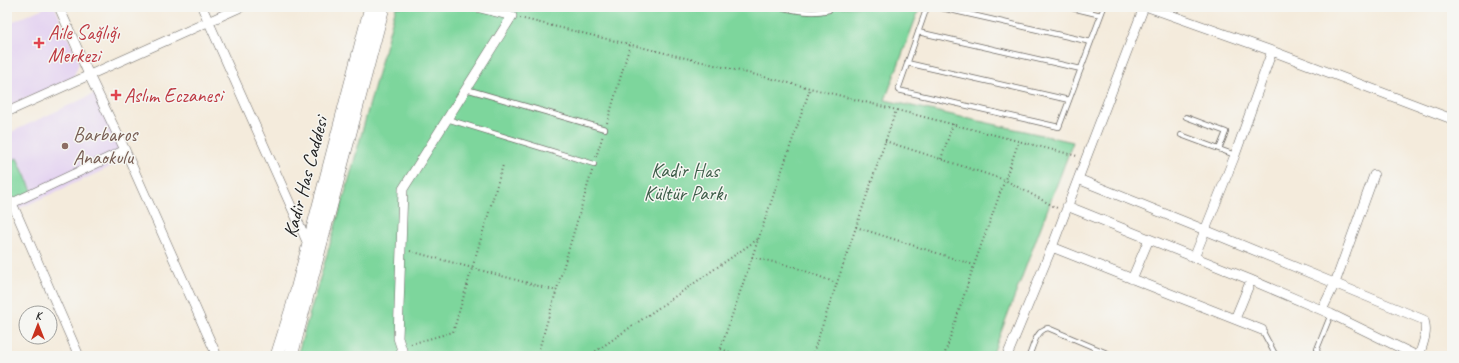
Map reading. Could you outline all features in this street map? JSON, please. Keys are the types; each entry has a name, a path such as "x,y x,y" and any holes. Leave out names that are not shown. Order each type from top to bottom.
{"street":[{"path":"59,7 218,356"},
{"path":"202,7 308,244"},
{"path":"7,112 241,7"},
{"name":"Kadir Has Caddesi","path":"277,356 293,306 370,7"},
{"name":"Kadir Has Caddesi","path":"291,356 383,7"},
{"path":"402,351 398,338 403,189 512,16 476,7"},
{"path":"1007,356 1052,247 1144,7"},
{"path":"1148,7 1272,51 1452,119"},
{"path":"1194,258 1235,155 1272,51"},
{"path":"79,356 10,204 125,150"},
{"path":"1326,312 1374,175"},
{"path":"1066,209 1149,238 1194,258 1251,280 1326,312 1418,356 1426,335 1424,320 1078,179"},
{"path":"1132,279 1149,238"},
{"path":"1052,247 1262,330"},
{"path":"1235,319 1251,280"}],"lane":[{"path":"780,7 803,12 818,13 829,10 832,7"},
{"path":"927,7 898,90 1059,127 1104,7"},
{"path":"937,7 1091,42"},
{"path":"1068,7 1101,14"},
{"path":"918,32 1080,69"},
{"path":"907,63 1069,100"},
{"path":"466,89 605,129"},
{"path":"1186,117 1226,132 1219,149"},
{"path":"447,119 594,164"},
{"path":"1181,135 1235,155"},
{"path":"1318,356 1317,350 1326,312"},
{"path":"1029,356 1039,333 1044,328 1048,328 1114,356"},
{"path":"1262,330 1276,356"}],"path":[{"path":"512,16 810,88 1086,158"},
{"path":"537,356 630,44"},
{"path":"718,356 810,88"},
{"path":"812,356 896,110"},
{"path":"941,159 952,124"},
{"path":"885,141 1005,180 1066,209"},
{"path":"944,356 974,265 1019,141"},
{"path":"402,351 453,332 503,164"},
{"path":"856,227 974,265"},
{"path":"589,356 759,238"},
{"path":"401,249 557,291"},
{"path":"752,257 795,267 836,283"},
{"path":"721,349 741,356"}],"shaded area":[{"name":"Aile Sağlığı Merkezi","path":"46,7 55,7 79,63 73,78 7,107 7,24"},
{"name":"Barbaros Anaokulu","path":"98,92 128,159 7,214 7,134"}],"green space":[{"name":"Kadir Has Kültür Parkı","path":"396,7 920,7 885,100 1073,142 992,356 297,356 350,176"},
{"path":"17,158 34,195 12,205 7,195 7,163"}],"place":[{"name":"Aile Sağlığı Merkezi","path":"39,43"},
{"name":"Aslım Eczanesi","path":"116,95"},
{"name":"Barbaros Anaokulu","path":"65,146"}]}
